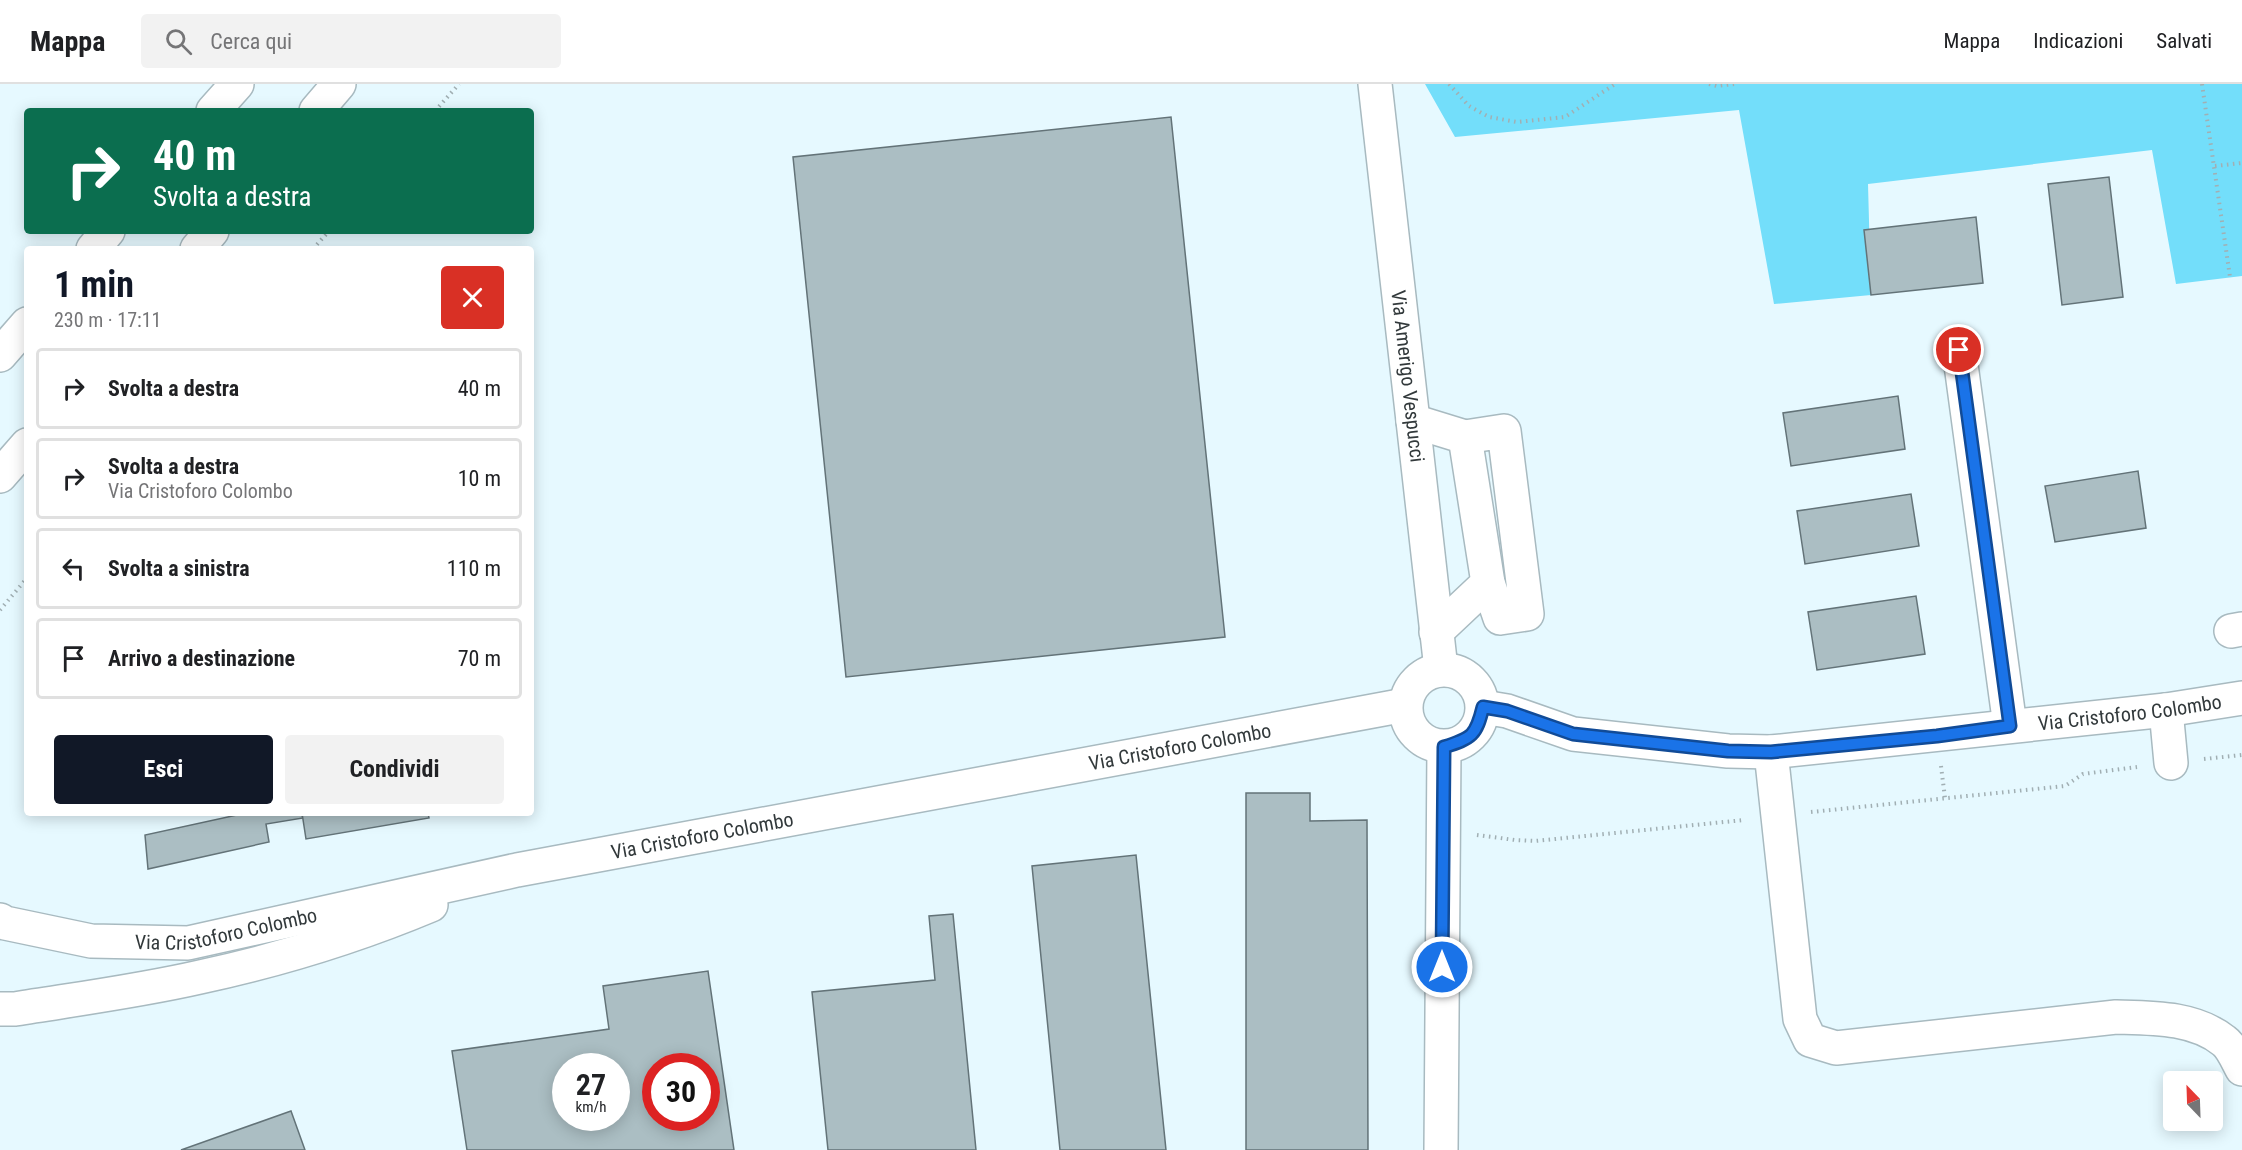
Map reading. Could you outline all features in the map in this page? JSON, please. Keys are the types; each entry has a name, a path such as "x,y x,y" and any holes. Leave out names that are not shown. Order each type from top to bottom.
{"main road":[{"path":"216,108 237,84"},
{"path":"319,108 339,84"},
{"name":"Via Amerigo Vespucci","path":"1375,84 1441,669"},
{"path":"96,246 106,234"},
{"path":"199,246 209,234"},
{"path":"0,355 24,327"},
{"path":"1959,350 2010,726"},
{"path":"1413,421 1465,437 1504,431 1527,614 1500,618 1488,583 1465,437"},
{"path":"0,476 24,448"},
{"path":"1436,632 1488,583"},
{"path":"1441,669 1461,673 1475,684 1483,707 1478,727 1466,740 1444,747 1420,739 1409,727 1405,705 1412,686 1426,673 1441,669"},
{"name":"Via Cristoforo Colombo","path":"1483,707 1507,711 1573,734 1728,751 1771,752 2166,710 2242,698"},
{"name":"Via Cristoforo Colombo","path":"0,920 4,923 91,941 188,943 518,870 1405,705"},
{"path":"2166,710 2171,764"},
{"path":"1441,1150 1444,747"},
{"path":"1771,752 1800,1019 1810,1040 1836,1048 2116,1017 2155,1018 2195,1024 2226,1042 2242,1069"},
{"path":"0,1009 26,1007 200,978 304,950 387,923 518,870"}],"path":[{"path":"438,108 459,84"},
{"path":"1449,84 1469,106 1489,117 1517,122 1565,117 1615,84"},
{"path":"1709,84 1717,86 1734,84"},
{"path":"2202,84 2230,277"},
{"path":"2215,166 2242,163"},
{"path":"316,246 326,234"},
{"path":"0,610 24,582"},
{"path":"1443,830 1535,841 2065,786 2083,774 2242,755"}],"shaded area":[{"path":"1425,84 2242,84 2242,276 2176,284 2152,150 1868,184 1871,295 1774,304 1739,110 1455,137"}],"building":[{"path":"1171,117 1225,637 846,677 793,157"},
{"path":"2109,177 2123,297 2062,305 2048,184"},
{"path":"1976,217 1983,283 1871,295 1864,230"},
{"path":"1898,396 1905,449 1791,466 1783,413"},
{"path":"2138,471 2146,528 2055,542 2045,486"},
{"path":"1911,494 1919,546 1805,564 1797,511"},
{"path":"1916,596 1925,654 1817,670 1808,612"},
{"path":"1246,793 1310,793 1310,821 1367,820 1368,1150 1246,1150"},
{"path":"232,816 302,816 303,818 266,824 269,842 148,869 145,835"},
{"path":"302,816 429,816 429,818 306,839"},
{"path":"1136,855 1166,1150 1060,1150 1032,866"},
{"path":"953,914 976,1150 828,1150 812,992 935,980 929,916"},
{"path":"708,971 720,1053 642,1053 642,1131 720,1131 720,1054 734,1150 467,1150 452,1051 609,1029 603,986"},
{"path":"291,1111 305,1150 181,1150"}],"route":[{"path":"1442,967 1444,747 1466,740 1478,727 1483,707 1507,711 1573,734 1728,751 1771,752 1937,736 2010,726 1959,350"}]}
